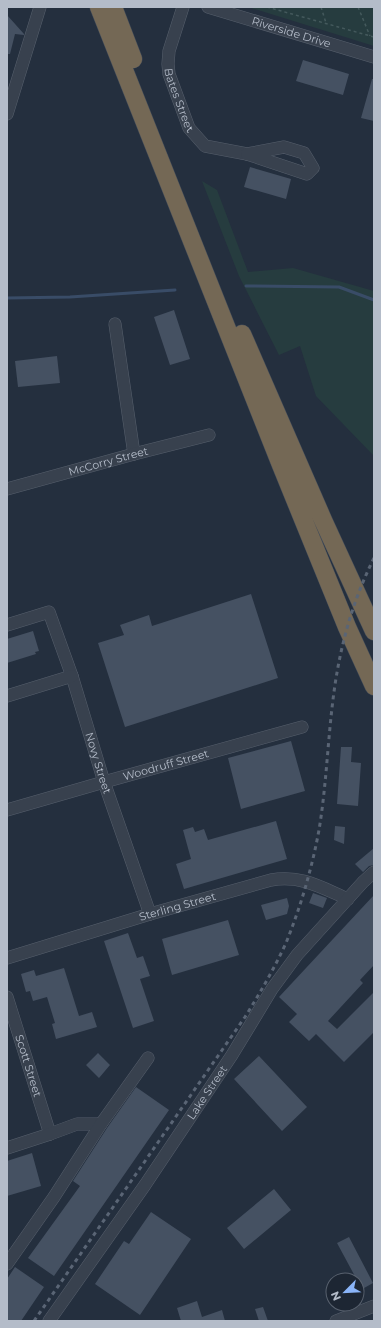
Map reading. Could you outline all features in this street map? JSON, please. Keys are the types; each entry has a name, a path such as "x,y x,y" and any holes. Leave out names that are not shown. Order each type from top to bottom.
{"highway":[{"path":"99,7 284,472 347,627 374,686"},
{"path":"112,7 247,346 307,484 374,631"}],"street":[{"path":"7,114 40,7"},
{"name":"Bates Street","path":"183,7 169,51 168,64 169,74 190,128 205,146 247,154"},
{"name":"Riverside Drive","path":"208,7 374,57"},
{"path":"115,324 134,454"},
{"name":"McCorry Street","path":"7,489 209,435"},
{"name":"Novy Street","path":"7,625 49,612 72,676 104,782 150,914"},
{"path":"7,696 72,676"},
{"name":"Woodruff Street","path":"7,810 302,727"},
{"name":"Lake Street","path":"49,1321 145,1185 232,1055 272,989 297,955 374,872"},
{"name":"Sterling Street","path":"7,958 150,914 271,880 284,878 308,882 348,899"},
{"name":"Scott Street","path":"7,997 50,1134"},
{"path":"7,1264 54,1197 101,1124 148,1058"},
{"path":"7,1148 77,1124 101,1124"},
{"path":"336,1321 374,1306"}],"path":[{"path":"267,7 374,37"},
{"path":"281,11 282,7"},
{"path":"321,7 326,23"},
{"path":"358,7 370,36"}],"green space":[{"path":"248,7 374,7 374,46"},
{"path":"202,181 217,190 248,272 293,268 374,291 374,456 316,396 300,346 279,355 239,276"}],"building":[{"path":"7,15 24,34 15,34 10,54 7,54"},
{"path":"303,60 349,74 343,95 296,81"},
{"path":"372,79 374,79 374,121 361,118"},
{"path":"250,167 291,179 286,199 244,187"},
{"path":"174,310 190,359 170,365 154,317"},
{"path":"57,356 60,383 18,387 15,361"},
{"path":"251,594 278,678 125,727 98,643 124,635 120,625 149,615 152,626"},
{"path":"33,631 39,651 35,652 36,654 7,663 7,639"},
{"path":"291,741 305,791 241,809 228,758"},
{"path":"341,747 352,747 351,762 361,763 358,806 337,804"},
{"path":"276,821 287,859 184,889 176,864 191,859 183,830 193,827 195,832 204,829 208,840"},
{"path":"335,826 345,827 344,844 334,840"},
{"path":"374,848 374,865 369,866 363,872 355,864"},
{"path":"313,893 327,898 323,908 309,903"},
{"path":"374,895 374,965 360,980 363,983 328,1021 337,1029 374,992 374,1032 344,1062 316,1034 309,1041 289,1022 297,1014 279,997"},
{"path":"287,898 289,906 287,914 266,920 261,905"},
{"path":"228,920 239,955 172,975 162,939"},
{"path":"128,933 137,958 143,956 150,976 140,979 154,1021 133,1028 104,941"},
{"path":"64,968 79,1016 92,1012 97,1027 56,1039 52,1024 55,1023 47,997 33,1001 30,991 26,992 21,974 34,970 36,976"},
{"path":"98,1053 110,1065 99,1078 86,1065"},
{"path":"259,1056 307,1107 282,1131 234,1079"},
{"path":"136,1087 169,1110 54,1276 28,1258 80,1186 73,1181 107,1128"},
{"path":"32,1153 41,1186 7,1196 7,1161"},
{"path":"274,1189 291,1210 244,1249 227,1228"},
{"path":"151,1212 191,1239 140,1315 95,1284 124,1241 129,1244"},
{"path":"349,1237 373,1283 365,1288 365,1272 353,1272 337,1243"},
{"path":"15,1267 44,1287 21,1321 7,1321 7,1279"},
{"path":"197,1301 202,1317 222,1310 225,1321 181,1321 177,1308"},
{"path":"263,1307 268,1321 259,1321 255,1309"}],"waterway":[{"path":"246,286 339,287 374,300"},
{"path":"7,298 70,297 175,290"}],"railway":[{"path":"34,1321 245,1017 267,981 286,943 306,887 319,830 332,707 341,653 357,597 374,558"}]}
